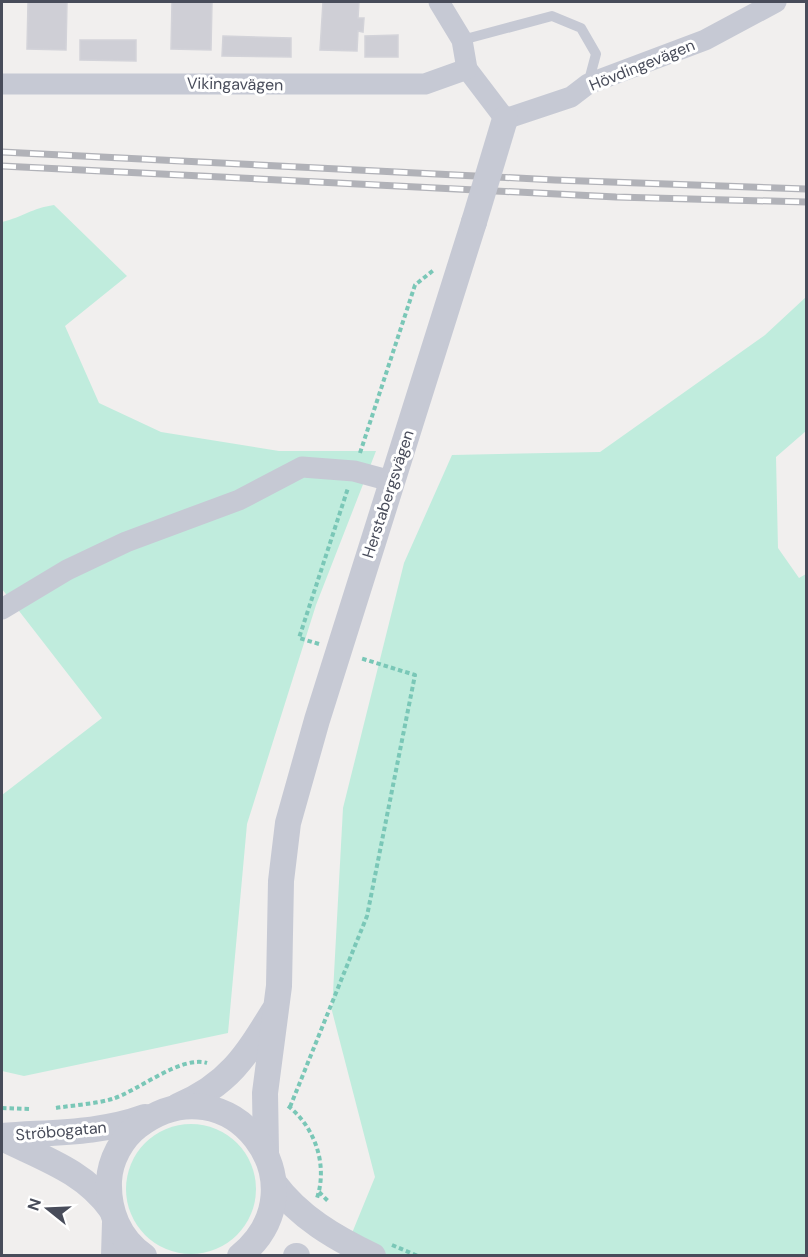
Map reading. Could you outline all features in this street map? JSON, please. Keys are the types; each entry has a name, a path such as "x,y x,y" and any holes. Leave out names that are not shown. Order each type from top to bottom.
{"street":[{"path":"439,2 462,40 466,69 505,120"},
{"name":"Hövdingevägen","path":"505,120 571,97 588,84 705,40 776,2"},
{"name":"Vikingavägen","path":"2,84 425,84 466,69"},
{"name":"Herstabergsvägen","path":"266,1152 265,1093 272,1058 282,933 281,880 288,823 317,720 505,120"},
{"path":"2,609 76,566 126,542 238,501 302,466 354,471 391,481"},
{"name":"Herstabergsvägen","path":"165,1110 201,1096 220,1083 245,1057 275,1009"},
{"path":"114,1256 109,1178 113,1161 132,1131 165,1110 213,1109 229,1114 252,1132 266,1152 274,1183 271,1210 264,1228 240,1256"},
{"name":"Ströbogatan","path":"2,1137 124,1125 165,1110"},
{"name":"Ströbogatan","path":"2,1137 61,1166 98,1191 133,1248 144,1256"},
{"path":"274,1183 300,1213 373,1256"}],"lane":[{"path":"462,40 552,16 581,28 596,54 588,84"}],"green space":[{"path":"54,205 127,276 65,326 99,403 161,432 279,451 376,451 316,605 247,824 228,1033 24,1076 2,1071 2,795 102,718 2,589 2,222"},
{"path":"806,297 806,431 776,457 778,548 799,578 806,574 806,1255 343,1255 375,1177 332,1011 343,808 404,563 452,455 600,452 765,335"},
{"path":"191,1124 216,1129 237,1143 251,1164 256,1189 251,1214 237,1235 216,1249 191,1254 166,1249 145,1235 131,1214 126,1189 131,1164 145,1143 166,1129"}],"building":[{"path":"28,2 67,2 66,50 27,49"},
{"path":"172,2 212,2 211,50 171,49"},
{"path":"323,2 359,2 358,18 364,18 363,32 358,31 357,51 320,50"},
{"path":"398,35 398,57 365,57 365,36"},
{"path":"223,36 291,38 291,57 222,56"},
{"path":"80,40 136,40 136,61 80,60"}],"railway":[{"path":"2,152 555,180 806,189"},
{"path":"2,166 616,197 806,202"}]}
